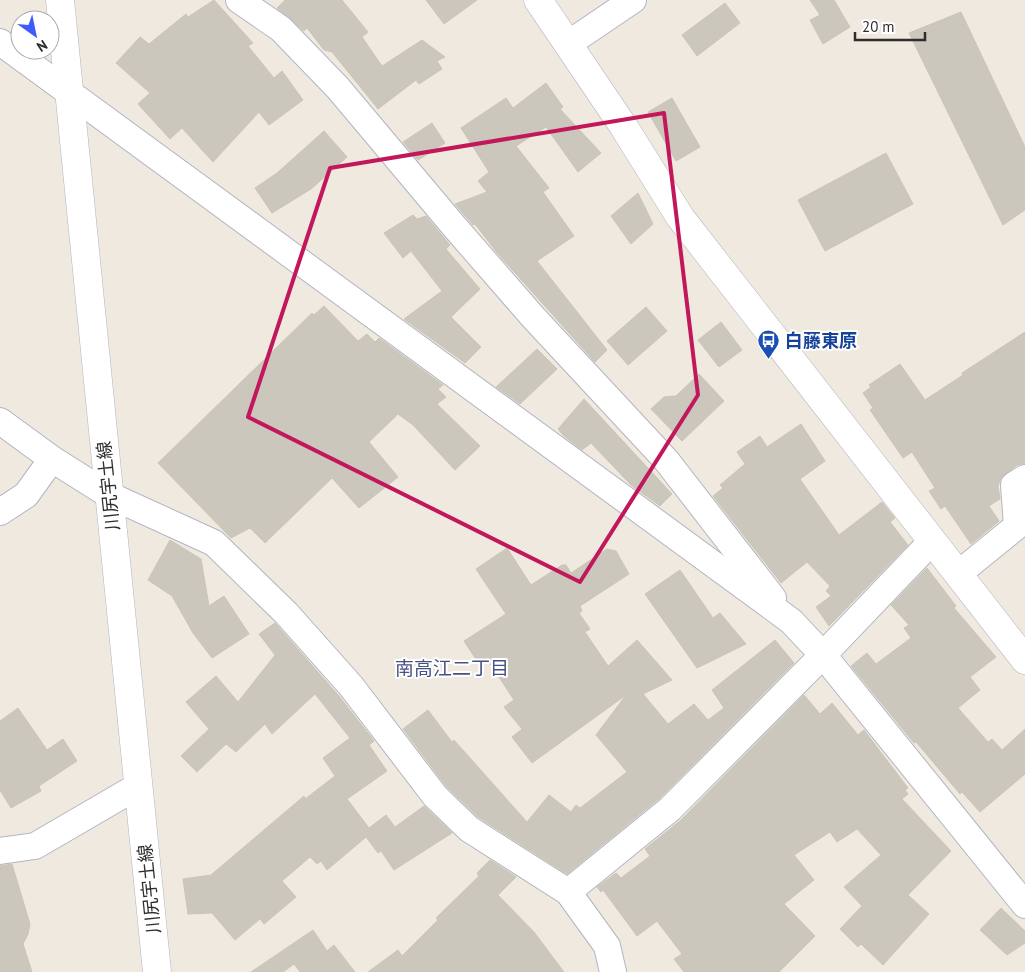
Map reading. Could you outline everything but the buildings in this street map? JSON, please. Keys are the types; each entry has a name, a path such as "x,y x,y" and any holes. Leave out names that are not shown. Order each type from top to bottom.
{"main road":[{"name":"川尻宇土線","path":"60,0 157,972"},
{"path":"538,0 624,127 680,217 1025,660"}],"street":[{"path":"239,0 281,29 338,88 521,303 666,460 787,619"},
{"path":"568,44 634,0"},
{"path":"0,42 787,619 824,655 1025,905"},
{"path":"0,421 52,459 109,495 214,543 286,612 352,686 435,796 469,830 568,892 608,946 613,972"},
{"path":"0,512 26,496 52,459"},
{"path":"958,574 1018,526 1014,485 1025,478"},
{"path":"568,892 670,809 824,655 932,541"},
{"path":"0,851 35,846 138,786"}],"highlighted area":[{"path":"664,113 698,395 580,582 248,417 330,168"}],"place":[{"name":"白藤東原","path":"769,359"}],"district":[{"name":"南高江二丁目","path":"452,668"}]}
